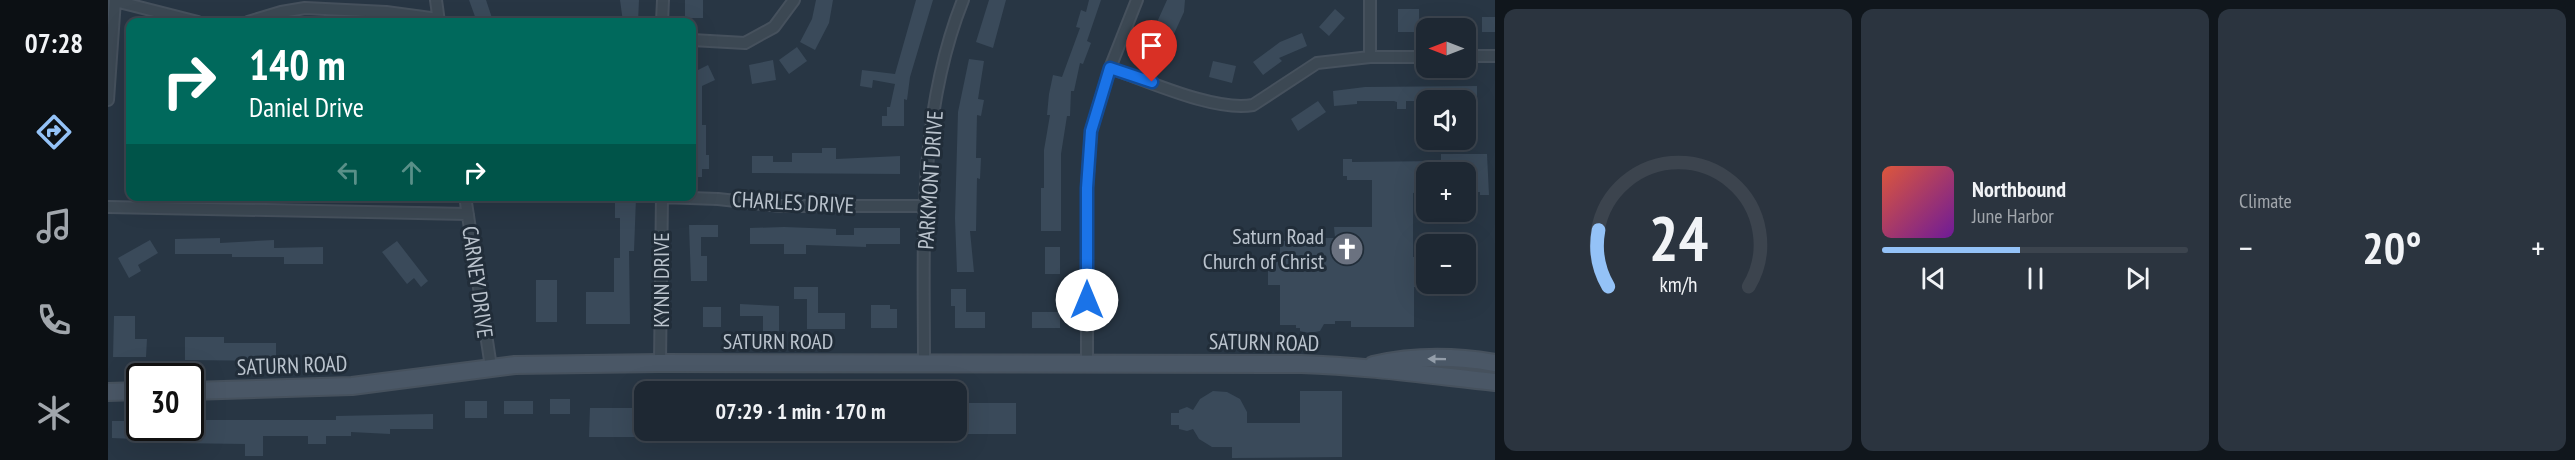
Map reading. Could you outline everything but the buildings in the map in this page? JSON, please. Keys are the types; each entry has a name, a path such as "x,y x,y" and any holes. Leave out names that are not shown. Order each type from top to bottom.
{"street":[{"path":"108,100 116,0 183,18"},
{"path":"436,0 438,18"},
{"path":"662,18 663,0"},
{"path":"696,40 745,43 774,27 794,0"},
{"name":"PARKMONT DRIVE","path":"924,364 925,206 930,128 951,30 963,0"},
{"path":"1087,364 1087,188 1091,131 1110,68 1137,0"},
{"path":"1370,0 1370,57"},
{"path":"261,18 305,8 386,12 425,18"},
{"path":"1476,56 1495,56"},
{"path":"1110,68 1220,105 1240,107 1259,102 1317,63 1370,57 1416,57"},
{"name":"CHARLES DRIVE","path":"696,198 781,206 925,206"},
{"name":"CARNEY DRIVE","path":"466,201 490,367"},
{"name":"KYNN DRIVE","path":"660,363 662,201"},
{"path":"108,207 468,214"},
{"name":"SATURN ROAD","path":"1367,366 1402,359 1479,360 1495,363"},
{"name":"SATURN ROAD","path":"204,391 352,386 490,367 660,363 1215,363 1367,366 1395,372 1495,382"},
{"path":"108,392 126,391"}],"place":[{"name":"Saturn Road Church of Christ","path":"1347,249"}],"route":[{"path":"1087,300 1087,188 1091,131 1110,68 1152,82"}]}
